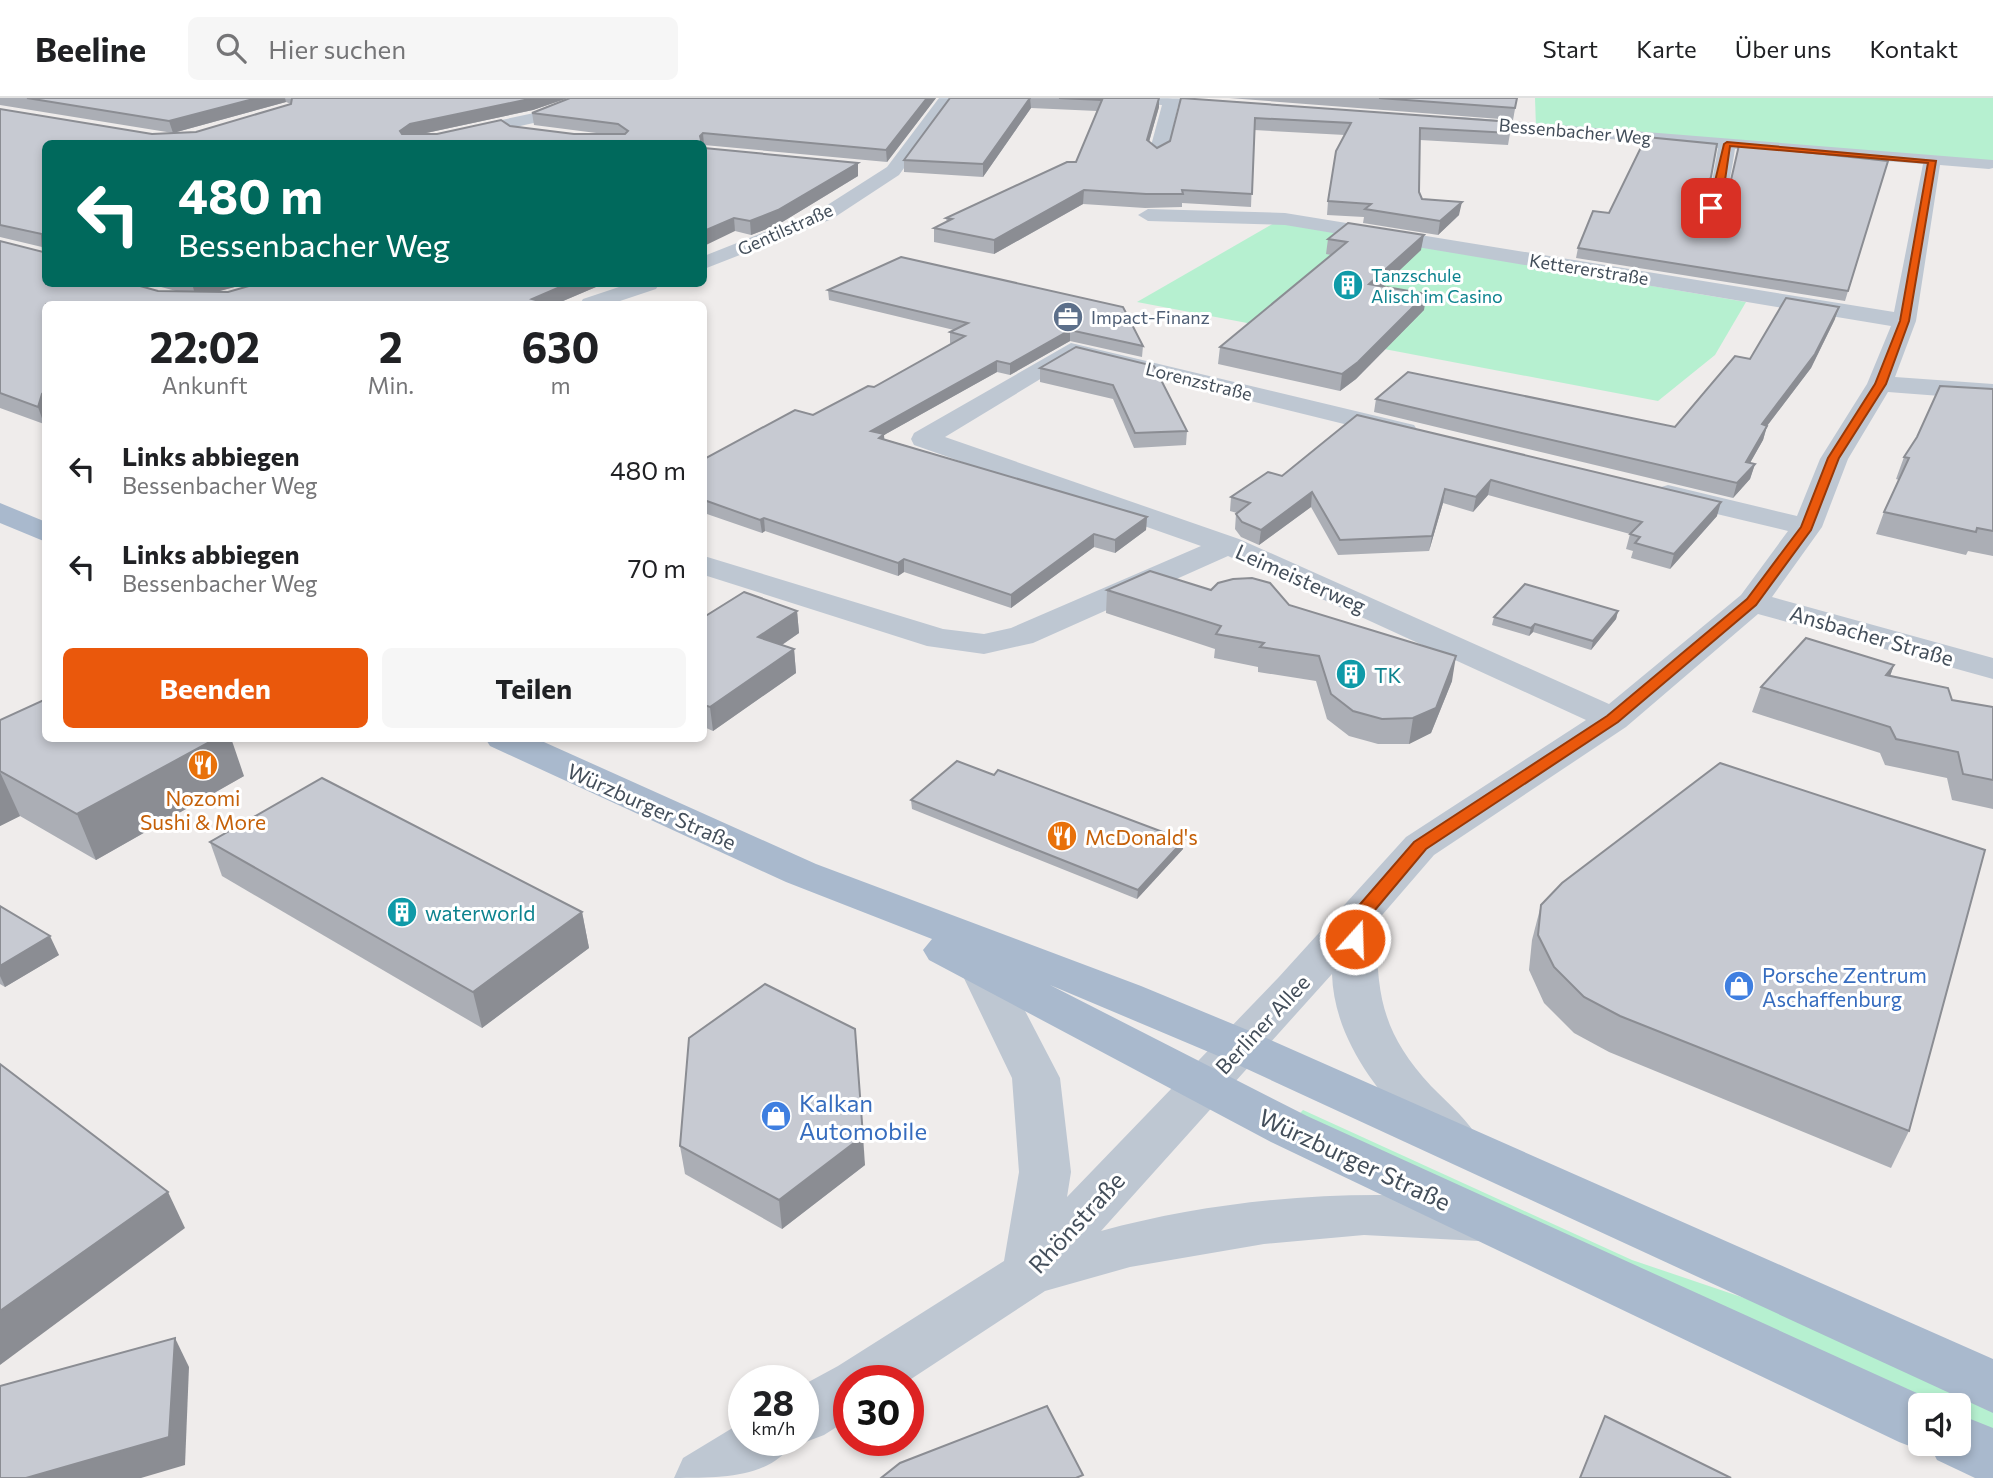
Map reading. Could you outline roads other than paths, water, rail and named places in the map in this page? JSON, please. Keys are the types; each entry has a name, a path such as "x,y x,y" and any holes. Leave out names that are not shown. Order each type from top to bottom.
{"main road":[{"path":"0,512 42,531"},
{"name":"Würzburger Straße","path":"512,742 801,873 1125,997 1240,1046 1993,1387"},
{"name":"Würzburger Straße","path":"801,873 1204,1087 1908,1417"},
{"path":"1971,1447 1993,1457"}],"street":[{"path":"433,140 538,117 590,98"},
{"name":"Gentilstraße","path":"707,262 825,215 893,171 947,98"},
{"path":"1133,98 1253,107"},
{"path":"1158,153 1171,101"},
{"name":"Bessenbacher Weg","path":"1447,121 1989,164"},
{"path":"493,128 543,134"},
{"path":"1702,229 1720,187 1727,144"},
{"name":"Berliner Allee","path":"1204,1087 1356,922 1420,846 1613,719 1752,602 1807,527 1834,458 1880,384 1904,321 1932,161"},
{"path":"866,169 893,171"},
{"name":"Kettererstraße","path":"1148,215 1286,219 1904,321"},
{"path":"600,301 639,287"},
{"name":"Lorenzstraße","path":"1228,545 924,439 1071,350 1432,437"},
{"path":"1880,384 1993,392"},
{"path":"1646,489 1807,527"},
{"name":"Leimeisterweg","path":"707,566 939,639 984,644 1021,636 1228,545 1613,719"},
{"name":"Ansbacher Straße","path":"1752,602 1993,669"},
{"name":"Würzburger Straße","path":"1356,922 1358,1005 1368,1036 1386,1065 1456,1143"},
{"path":"982,970 1036,1078 1045,1172 1029,1273 1130,1245 1264,1223 1364,1214 1486,1220"},
{"name":"Rhönstraße","path":"885,1365 1029,1273 1204,1087"},
{"path":"705,1478 740,1456"}],"place":[{"name":"Tanzschule Alisch im Casino","path":"1348,285"},
{"name":"Impact-Finanz","path":"1068,317"},
{"name":"TK","path":"1351,674"},
{"name":"Nozomi Sushi & More","path":"203,765"},
{"name":"McDonald's","path":"1062,836"},
{"name":"waterworld","path":"402,912"},
{"name":"Porsche Zentrum Aschaffenburg","path":"1739,986"},
{"name":"Kalkan Automobile","path":"776,1116"}]}
